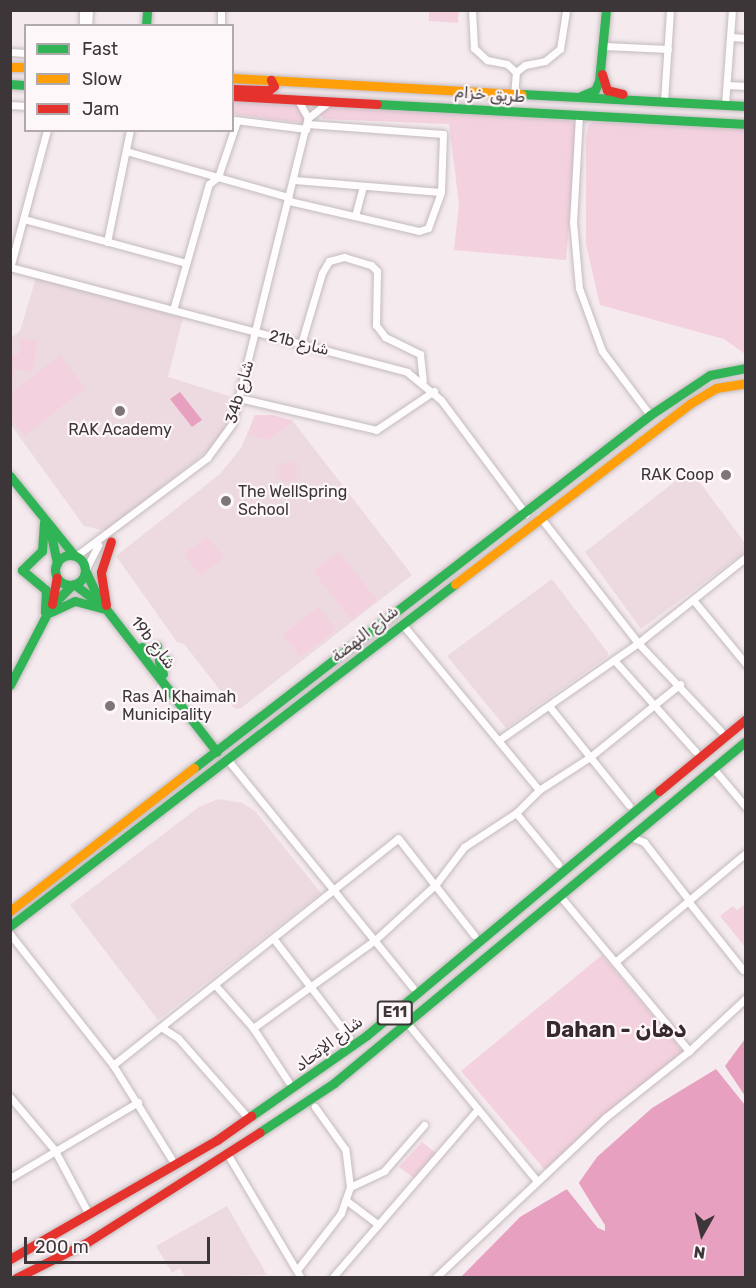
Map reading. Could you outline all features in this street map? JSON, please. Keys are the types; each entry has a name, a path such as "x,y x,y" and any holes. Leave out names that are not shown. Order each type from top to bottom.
{"main road":[{"path":"578,98 595,90 602,71 606,10"},
{"path":"602,71 607,90 642,100"},
{"name":"طريق خزام","path":"234,81 271,80 746,106"},
{"name":"طريق خزام","path":"234,96 746,124"},
{"path":"470,109 475,99 527,101 539,96"},
{"name":"شارع النهضة","path":"10,911 526,514 650,415 710,375 746,368"},
{"name":"شارع النهضة","path":"10,926 403,625 444,590 691,403 716,388 746,383"},
{"path":"10,476 46,524 75,555 86,571 51,606"},
{"path":"10,685 51,606 57,577 57,563 46,524"},
{"path":"44,620 46,590 22,570 42,551 46,524"},
{"path":"44,620 58,607 75,601 108,610 101,572 111,542"},
{"path":"57,563 66,555 75,555"},
{"path":"444,590 466,571 460,565"},
{"name":"19b شارع","path":"86,571 93,591 217,752"},
{"path":"57,577 73,585"},
{"name":"19b شارع","path":"73,585 108,610"},
{"path":"118,622 146,652 153,653 157,646"},
{"path":"167,660 159,662 160,670 197,717 198,725"},
{"name":"شارع الإتحاد","path":"10,1259 105,1207 217,1140 367,1035 746,719"},
{"path":"735,728 744,731 743,743"},
{"name":"شارع الإتحاد","path":"16,1278 28,1275 86,1243 228,1155 334,1083 408,1024 743,743"},
{"path":"692,753 706,752"},
{"path":"111,850 107,844 114,831"},
{"path":"86,1243 76,1241 72,1234 105,1207"}],"street":[{"path":"472,10 474,48 487,60 507,64 516,72"},
{"path":"514,95 516,72 525,65 545,62 560,49 566,10"},
{"path":"664,101 670,10"},
{"path":"725,105 732,10"},
{"path":"730,37 746,38"},
{"path":"604,46 668,49"},
{"path":"727,85 746,86"},
{"path":"297,100 307,124"},
{"path":"307,124 331,101"},
{"path":"579,116 573,222 579,288 602,351 650,415"},
{"path":"126,151 355,216 423,231 428,228 441,192 442,134 235,120"},
{"name":"34b شارع","path":"75,555 101,540 219,446 232,424 307,124"},
{"path":"11,267 46,132"},
{"path":"107,242 130,132"},
{"path":"173,310 209,184 218,177 231,132"},
{"path":"294,180 441,192"},
{"path":"355,216 363,186"},
{"path":"24,219 186,263"},
{"path":"10,235 19,237"},
{"path":"301,344 322,273 329,261 344,257 371,265 377,271 376,326 385,337 420,354 423,381"},
{"name":"21b شارع","path":"11,267 400,369 423,381 434,391 526,514"},
{"path":"239,398 376,430 434,391"},
{"path":"540,517 638,643 680,684 720,730"},
{"name":"34b شارع","path":"86,571 101,540"},
{"path":"499,740 638,643 694,601 746,557"},
{"path":"694,601 746,664"},
{"path":"403,625 539,790"},
{"path":"614,660 656,704 692,753"},
{"path":"253,1028 313,987 375,940 436,884 464,847 516,813 539,790 590,757 680,684"},
{"path":"549,706 629,805"},
{"path":"227,759 412,987"},
{"path":"713,768 746,807"},
{"path":"516,813 558,864"},
{"path":"631,837 644,842 743,970"},
{"path":"113,1065 216,986 398,838 474,935"},
{"path":"615,962 746,853"},
{"path":"560,896 689,1051"},
{"path":"10,934 113,1065 171,1158"},
{"path":"273,938 313,987 349,1037"},
{"path":"216,986 253,1028 288,1081"},
{"path":"435,1278 606,1117 689,1051 746,998"},
{"path":"408,1024 537,1181"},
{"path":"161,1027 178,1038 244,1113"},
{"path":"10,1097 54,1149 86,1209"},
{"path":"10,1178 54,1149 138,1102"},
{"path":"297,1270 341,1214 350,1186 345,1149 315,1107"},
{"path":"332,1278 478,1109"},
{"path":"350,1186 384,1171 424,1125"},
{"path":"228,1155 301,1278"},
{"path":"347,1200 378,1224"}],"shaded area":[{"path":"429,11 459,11 458,23 429,21"},
{"path":"234,100 304,104 310,113 302,123 234,114"},
{"path":"325,106 568,120 574,123 577,130 566,260 454,250 459,204 449,124 323,119 318,111"},
{"path":"595,122 745,129 745,354 724,339 600,305 586,244 586,139 588,125"},
{"name":"RAK Academy","path":"36,278 183,318 168,377 232,397 225,428 215,445 106,531 84,526 11,425 11,338 20,331"},
{"path":"21,338 38,341 32,372 15,369 11,389 11,354 18,355"},
{"path":"60,355 85,388 25,436 11,419 11,393"},
{"path":"180,392 202,420 192,427 170,399"},
{"path":"255,415 292,420 412,575 240,709 234,708 184,644 177,642 116,556 220,474 241,448"},
{"path":"255,415 273,415 293,421 268,440 248,434"},
{"path":"284,462 292,462 298,468 298,476 292,482 284,482 278,476 278,468"},
{"path":"687,472 692,472 745,543 745,552 641,629 585,552"},
{"path":"207,536 224,558 201,576 184,554"},
{"path":"339,552 377,600 351,620 313,571"},
{"path":"552,579 608,653 607,657 506,728 447,656"},
{"path":"319,607 336,630 300,657 283,634"},
{"path":"218,799 242,803 255,811 321,893 158,1020 70,905 199,807"},
{"path":"745,904 745,947 720,916 733,906 737,910"},
{"path":"602,955 685,1054 560,1161 544,1169 461,1071"},
{"path":"745,1039 745,1096 725,1066"},
{"path":"716,1069 745,1105 745,1277 460,1278 520,1217 567,1189 598,1228 605,1225 578,1184 597,1157 652,1108"},
{"path":"422,1142 436,1153 414,1178 399,1167"},
{"path":"227,1206 267,1275 185,1277 180,1268 172,1273 156,1246"}],"pier":[{"path":"577,1180 605,1226 605,1231 598,1228 565,1187 569,1187 602,1227 576,1185"}],"traffic: fast":[{"path":"146,24 147,10"},
{"path":"581,96 595,90 599,81 606,10"},
{"path":"10,84 24,85"},
{"path":"522,94 746,106"},
{"path":"377,104 746,124"},
{"path":"194,768 650,415 710,375 746,368"},
{"path":"10,476 74,555"},
{"path":"22,570 42,551 44,522"},
{"path":"50,530 57,563"},
{"path":"70,555 81,559 85,570 81,581 70,585 59,581 55,570 59,559 70,555"},
{"path":"22,570 46,590 45,612"},
{"path":"86,572 99,600 217,752"},
{"path":"10,926 455,584"},
{"path":"10,685 51,606 72,585"},
{"path":"75,585 96,601"},
{"path":"51,612 75,601 105,609"},
{"path":"142,647 150,653 157,646"},
{"path":"163,674 159,661 167,660"},
{"path":"260,1132 334,1083 746,741"},
{"path":"251,1116 367,1035 659,791"}],"traffic: slow":[{"path":"10,67 24,67"},
{"path":"234,78 522,94"},
{"path":"455,584 691,403 716,388 746,383"},
{"path":"10,911 194,768"}],"traffic: jam":[{"path":"602,74 607,90 623,94"},
{"path":"234,89 269,90 274,86 271,80"},
{"path":"234,96 377,104"},
{"path":"106,605 101,572 111,542"},
{"path":"52,604 57,577"},
{"path":"659,791 746,719"},
{"path":"10,1259 217,1140 251,1116"},
{"path":"16,1278 86,1243 260,1132"}],"place":[{"name":"RAK Academy","path":"120,411"},
{"name":"RAK Coop","path":"726,475"},
{"name":"The WellSpring School","path":"226,501"},
{"name":"Ras Al Khaimah Municipality","path":"110,706"}],"district":[{"name":"Dahan - دهان","path":"616,1030"}]}
